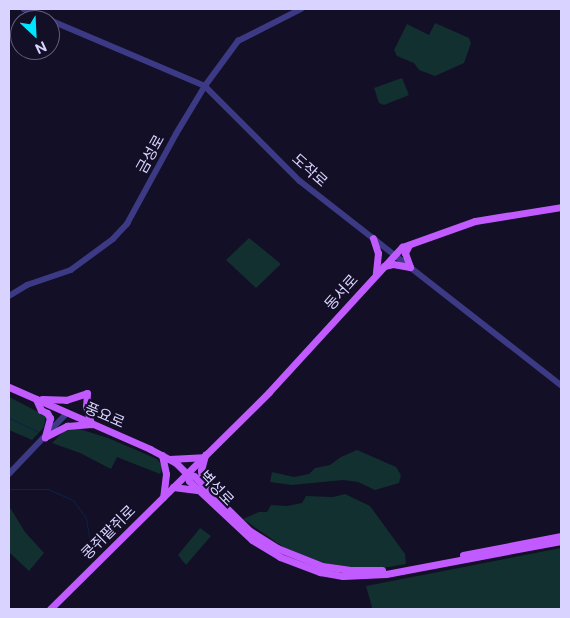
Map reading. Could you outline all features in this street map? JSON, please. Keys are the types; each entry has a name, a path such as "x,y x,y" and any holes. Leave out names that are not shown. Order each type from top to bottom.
{"main road":[{"name":"동서로","path":"187,474 269,392 393,254 411,244 475,221 561,207"},
{"path":"372,238 378,253 378,271 393,264 410,267 405,253 411,244"},
{"name":"풍요로","path":"9,387 162,455 170,459 187,474"},
{"path":"87,394 86,406 91,424 67,426 45,437 50,418 41,410 36,399 66,400 87,394"},
{"path":"162,455 166,474 163,497"},
{"path":"170,459 204,456 200,487 173,487"},
{"name":"콩쥐팥쥐로","path":"50,609 187,474"},
{"name":"벽성로","path":"187,474 194,476 200,487 252,540 280,557 320,572 343,576 386,574 561,541"},
{"name":"벽성로","path":"200,487 250,531 277,548 322,566 349,570 382,570 416,565 561,536"}],"street":[{"name":"도작로","path":"24,9 205,86 300,181 561,386"},
{"name":"금성로","path":"9,296 27,286 75,268 113,238 127,224 176,134 205,86 238,41 301,9"},
{"path":"9,474 67,413"}],"green space":[{"path":"435,23 469,38 471,43 464,63 435,76 419,70 414,63 397,56 394,50 407,24 429,35"},
{"path":"402,78 409,95 384,105 379,103 374,88"},
{"path":"249,238 281,264 256,288 226,260"},
{"path":"9,397 46,416 44,427 32,440 9,430"},
{"path":"76,428 108,438 157,459 163,467 160,474 117,457 111,469 80,453 52,443 63,432"},
{"path":"357,450 396,467 401,475 399,483 375,490 358,482 343,480 292,485 270,482 272,472 294,477 309,474 315,468 330,465 341,457"},
{"path":"345,494 370,506 405,554 406,564 383,568 347,568 319,562 283,547 243,519 259,512 267,512 271,505 287,506 302,503 306,496 333,497"},
{"path":"9,506 25,532 44,553 29,571 9,552"},
{"path":"200,528 211,536 186,565 178,555"},
{"path":"561,548 561,609 371,609 366,586"}],"waterway":[{"path":"9,418 37,431"},
{"path":"9,489 48,489 73,500 86,518 90,543 94,554"}]}
